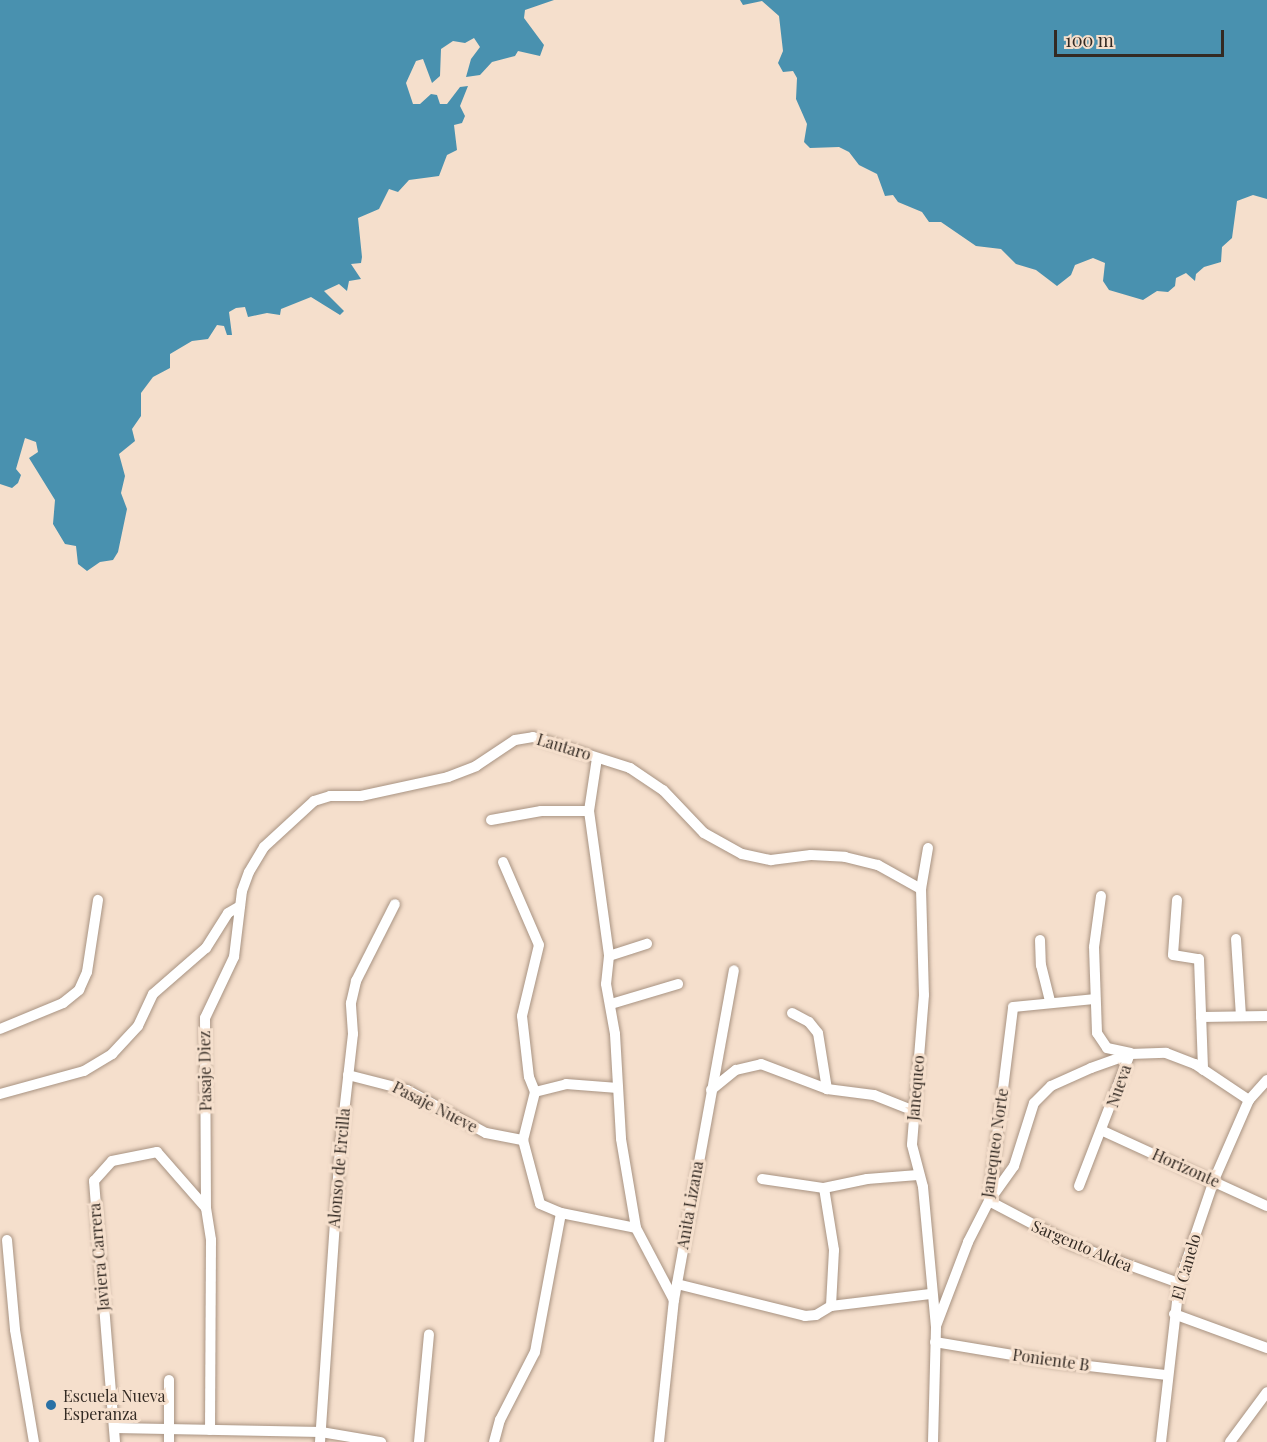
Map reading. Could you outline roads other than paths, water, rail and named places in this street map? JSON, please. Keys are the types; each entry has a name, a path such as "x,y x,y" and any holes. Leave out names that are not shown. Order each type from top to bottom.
{"street":[{"name":"Lautaro","path":"240,906 249,872 264,847 307,806 321,798 361,796 448,777 476,766 515,740 526,736 630,768 663,790 704,833 742,854 771,860 811,855 854,859 893,872 921,889"},
{"path":"597,758 589,811 609,956 606,984 611,1004 621,1139 636,1228 674,1300"},
{"path":"491,820 541,811 589,811"},
{"name":"Janequeo","path":"928,848 921,889 924,995 912,1145 923,1187 930,1294 936,1326"},
{"path":"503,862 518,903 538,938 538,953 522,1016 529,1077 535,1092 523,1140 540,1204 561,1213 636,1228"},
{"name":"Nueva","path":"1079,1186 1103,1131 1130,1053 1107,1048 1099,1041 1094,999 1094,947 1101,896"},
{"path":"0,1029 63,1003 79,990 87,972 98,900"},
{"path":"1177,900 1173,955 1199,959 1203,1070"},
{"name":"Alonso de Ercilla","path":"321,1437 353,1034 353,993 395,904"},
{"path":"0,1094 84,1071 112,1054 138,1026 153,994 206,948 228,913 240,906"},
{"name":"Pasaje Diez","path":"206,1208 204,1028 212,999 234,957 240,906"},
{"path":"1236,939 1241,1016"},
{"path":"1040,940 1041,965 1050,1001"},
{"path":"609,956 647,944"},
{"name":"Anita Lizana","path":"659,1442 674,1300 734,970"},
{"path":"611,1004 678,984"},
{"name":"Janequeo Norte","path":"935,1342 936,1326 968,1242 989,1201 1013,1007 1050,1001 1094,999"},
{"path":"792,1013 810,1022 818,1033 827,1089"},
{"path":"1201,1017 1267,1016"},
{"path":"989,1201 1010,1175 1026,1120 1040,1096 1057,1083 1130,1053 1166,1053 1203,1070 1249,1100"},
{"path":"711,1091 736,1070 762,1064 827,1089 874,1095 914,1111"},
{"name":"Pasaje Nueve","path":"348,1075 393,1084 486,1133 523,1140"},
{"name":"El Canelo","path":"1161,1442 1179,1283 1214,1180 1249,1100 1267,1080"},
{"path":"535,1092 566,1084 618,1088"},
{"name":"Horizonte","path":"1103,1131 1267,1206"},
{"name":"Javiera Carrera","path":"115,1442 94,1181 112,1161 157,1152 206,1208"},
{"path":"762,1179 824,1188 867,1179 918,1175"},
{"path":"824,1188 834,1250 831,1306"},
{"name":"Sargento Aldea","path":"989,1201 1098,1255 1179,1283"},
{"path":"206,1208 211,1240 210,1430"},
{"path":"494,1442 500,1420 535,1352 561,1213"},
{"path":"7,1240 17,1341 34,1442"},
{"path":"677,1284 805,1316 816,1315 831,1306 930,1294"},
{"path":"1174,1314 1267,1348"},
{"path":"419,1442 429,1334"},
{"path":"933,1442 935,1342"},
{"name":"Poniente B","path":"935,1342 1054,1362 1167,1375"},
{"path":"169,1380 169,1442"},
{"path":"1230,1442 1267,1392"},
{"path":"115,1428 210,1430 252,1437 321,1437 381,1442"}],"water":[{"path":"0,0 554,0 525,10 524,18 544,45 540,56 518,51 515,56 492,62 480,75 466,77 471,59 480,47 474,38 465,43 453,41 441,49 440,76 432,83 423,59 416,61 406,83 413,104 420,104 431,94 437,95 440,104 447,104 460,87 468,86 460,106 465,116 462,123 454,125 457,150 447,155 439,176 409,180 398,192 389,189 379,209 358,218 362,257 361,263 351,264 361,279 349,281 347,291 339,284 324,291 344,311 340,315 311,297 281,309 280,315 267,313 248,317 245,307 236,308 229,312 232,335 227,335 224,326 217,325 208,339 192,341 170,354 170,368 153,377 141,393 141,416 132,429 135,441 119,454 125,476 121,493 127,509 118,552 113,560 100,562 87,571 78,564 76,546 65,544 53,524 55,500 29,458 38,452 36,442 25,438 16,469 21,475 18,483 12,488 0,484"},
{"path":"740,0 1267,0 1267,199 1253,195 1237,201 1232,238 1222,247 1221,262 1204,267 1196,274 1195,281 1186,273 1176,278 1175,286 1168,292 1157,291 1143,300 1109,290 1103,281 1105,263 1093,258 1075,265 1071,275 1057,286 1036,270 1016,264 1001,249 976,246 941,222 929,222 922,212 898,202 893,195 885,196 877,174 859,165 849,152 839,147 810,148 804,142 807,124 796,99 797,78 793,71 783,72 778,63 783,51 779,16 762,1 743,5"}],"place":[{"name":"Escuela Nueva Esperanza","path":"51,1405"}]}
